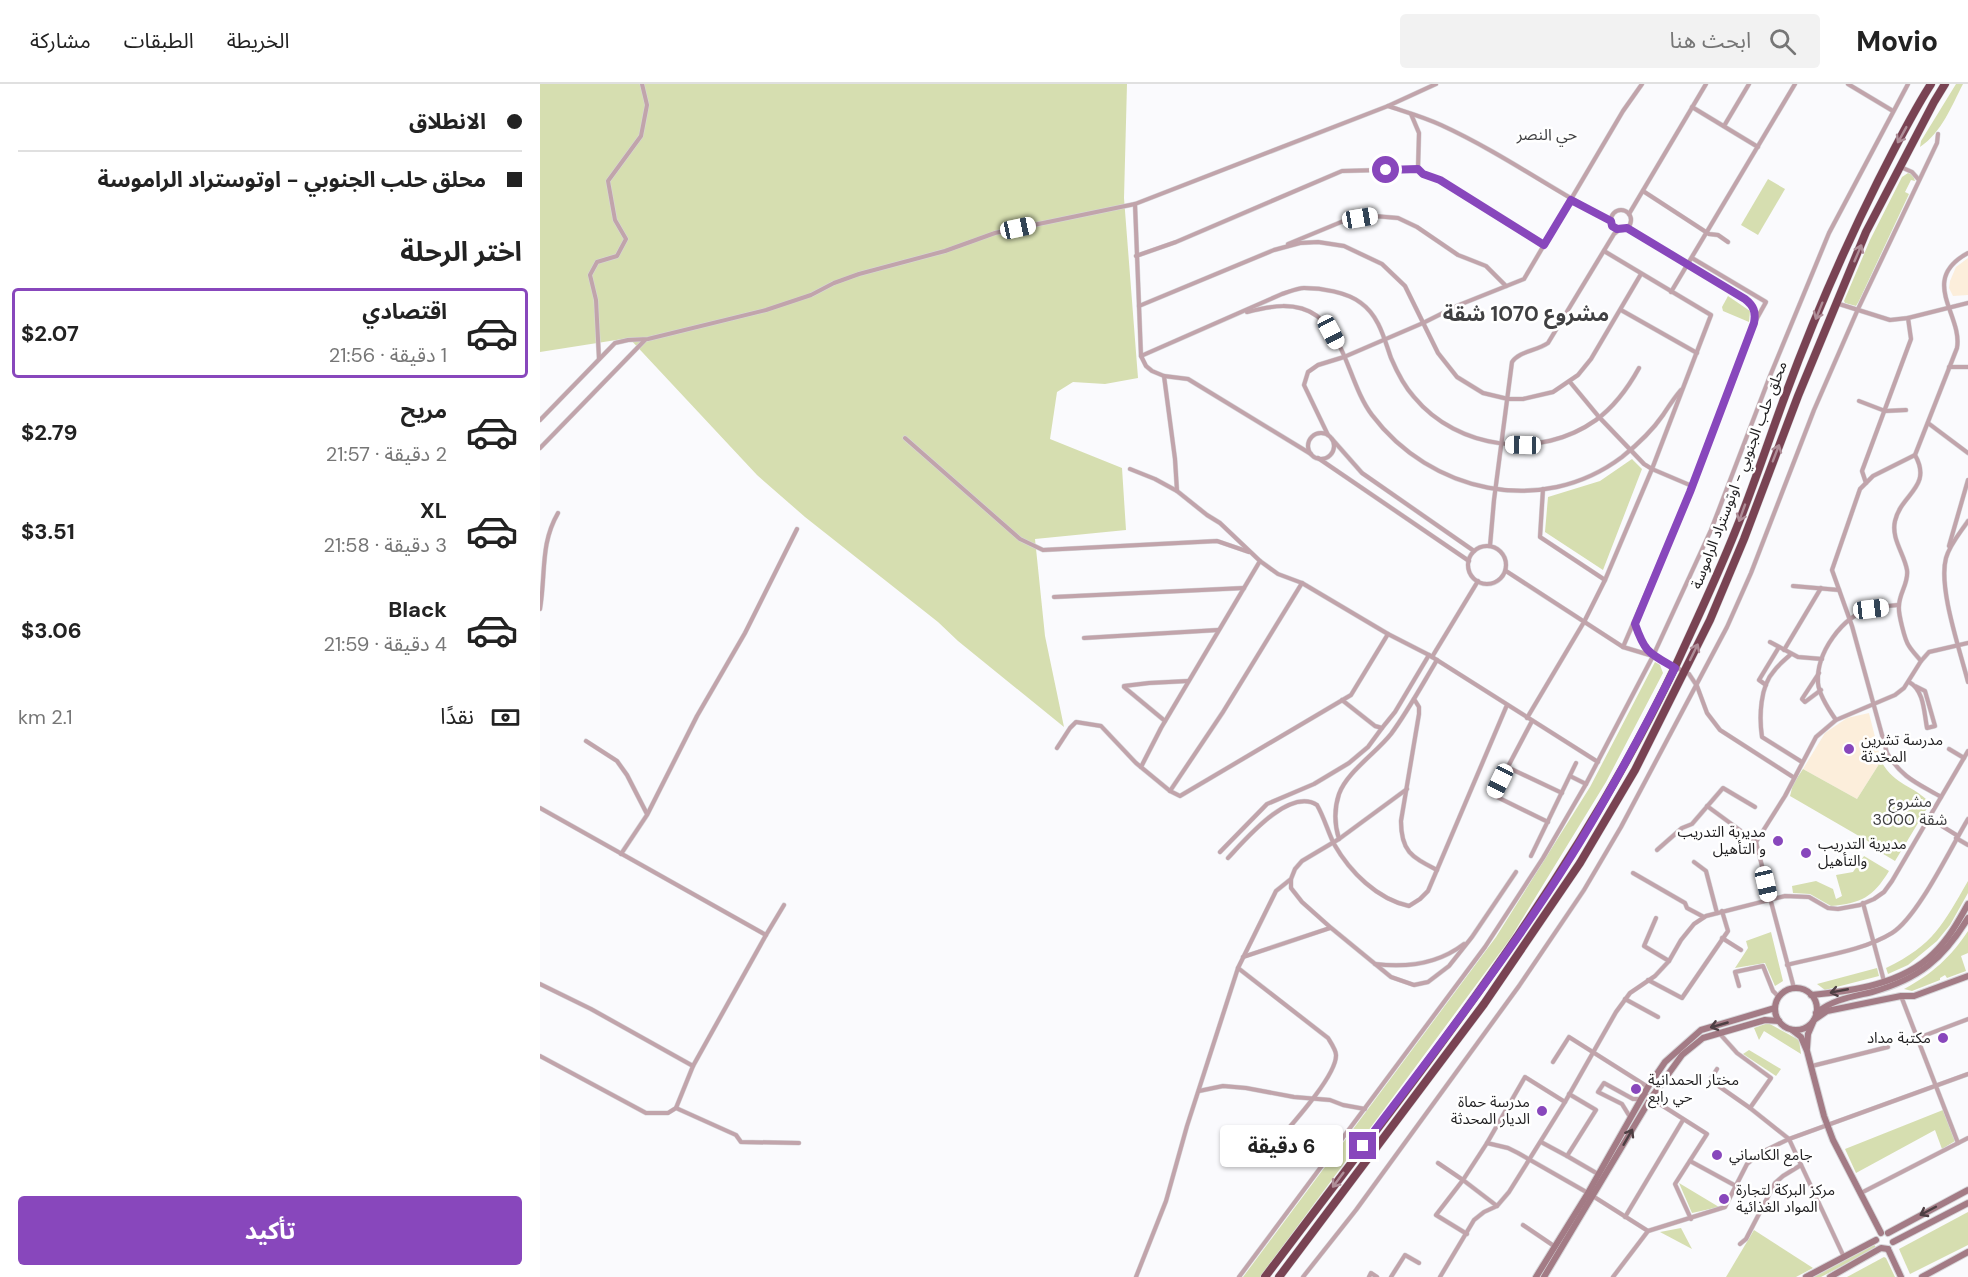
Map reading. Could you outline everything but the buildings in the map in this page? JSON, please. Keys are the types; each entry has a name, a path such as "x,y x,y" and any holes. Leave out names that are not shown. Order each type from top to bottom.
{"highway":[{"name":"محلق حلب الجنوبي - اوتوستراد الراموسة","path":"1264,1277 1475,997 1532,916 1626,764 1675,668 1734,534 1786,393 1855,226 1931,84"},
{"name":"محلق حلب الجنوبي - اوتوستراد الراموسة","path":"1279,1277 1484,1004 1580,862 1635,770 1710,620 1744,539 1798,396 1866,232 1945,84"}],"main road":[{"path":"1816,1013 1830,1003 1890,987 1913,977 1937,960 1949,947 1966,916 1968,904"},
{"path":"1811,995 1884,982 1910,970 1933,954 1966,916"},
{"path":"1792,1030 1804,1028 1827,1011 1901,996 1914,996 1968,976"},
{"path":"1807,1051 1808,1034 1816,1013 1816,1003 1805,990 1794,988 1779,997 1775,1008 1779,1021 1801,1037 1807,1051 1827,1126 1861,1193 1884,1233 1892,1237 1893,1242"},
{"path":"1546,1276 1590,1195 1598,1174 1630,1117 1665,1062 1701,1030 1775,1008"},
{"path":"1536,1277 1651,1098 1682,1055 1703,1038 1764,1020 1779,1021"},
{"path":"1806,1277 1876,1240 1884,1233 1968,1190"},
{"path":"1830,1277 1968,1203"},
{"path":"1876,1240 1878,1246 1885,1249 1901,1277"},
{"path":"1922,1277 1968,1252"}],"street":[{"path":"599,360 596,300 590,275 597,262 616,256 626,239 615,220 608,181 640,136 647,105 642,84"},
{"path":"540,420 615,343 645,340 766,310 811,295 859,274 945,251 995,233 1135,204 1388,106 1436,84"},
{"path":"1474,551 1362,473 1328,435 1304,385 1304,379 1308,372 1318,365 1344,357 1524,279 1623,111 1642,84"},
{"path":"1629,214 1706,84"},
{"path":"1724,126 1749,84"},
{"path":"1671,292 1795,84"},
{"path":"1848,84 1893,111"},
{"path":"1239,1277 1485,948 1543,858 1586,784 1653,656 1711,530 1770,376 1829,233 1908,84"},
{"path":"1388,106 1439,123 1611,221"},
{"path":"1692,107 1758,147"},
{"path":"1410,114 1419,133 1418,169"},
{"path":"1304,1277 1356,1210 1519,987 1584,890 1621,827 1727,627 1814,410 1858,309 1937,143 1938,134"},
{"path":"1903,168 1912,172 1919,180"},
{"path":"1136,256 1176,242 1342,171 1418,169 1423,174 1440,180 1544,245"},
{"path":"1642,191 1707,232 1718,235 1728,242"},
{"path":"1135,204 1141,356 1146,366 1164,376 1188,379 1318,458 1468,561"},
{"path":"1619,230 1612,226 1611,221 1613,213 1617,210 1624,210 1629,214 1631,221 1627,228"},
{"path":"1139,306 1346,220 1374,216 1398,218 1417,227 1458,255 1486,266 1506,286"},
{"path":"1490,546 1511,369 1515,357 1534,351 1548,343 1614,234 1627,228 1752,304 1756,313 1754,323"},
{"path":"1274,250 1299,243 1318,242 1344,246 1370,257 1392,272 1405,286 1444,362 1457,377 1483,393 1508,399 1543,396 1570,382 1592,360 1641,273"},
{"path":"1548,822 1494,795 1530,719 1605,580 1652,469 1711,315 1604,251"},
{"path":"1941,797 1896,769 1887,753 1850,619 1832,570 1860,489 1874,476 1915,455 1958,341 1948,307 1946,274 1951,266 1968,253"},
{"path":"1623,647 1635,624 1692,486 1754,323 1766,302 1692,258"},
{"path":"1141,356 1282,294 1302,288 1338,293 1360,302 1376,319 1405,386 1425,409 1443,423 1463,434 1502,444 1523,445 1554,440 1582,428 1599,417 1618,400 1639,368"},
{"path":"1836,303 1890,320 1908,318 1968,303"},
{"path":"1237,314 1277,306 1300,308 1317,317 1331,332 1370,413 1397,443 1429,467 1446,475 1496,490 1526,491 1565,485 1603,469 1632,449 1650,432 1681,390"},
{"path":"1621,310 1696,353"},
{"path":"1866,483 1862,471 1911,339 1908,318"},
{"path":"540,448 645,340"},
{"path":"1949,367 1968,367"},
{"path":"1164,376 1177,491"},
{"path":"1570,382 1599,417 1644,464 1692,486"},
{"path":"1859,401 1885,411 1906,410"},
{"path":"1927,423 1967,450"},
{"path":"1311,454 1308,442 1312,436 1320,433 1328,435"},
{"path":"905,438 1020,538 1043,550 1217,541 1249,552"},
{"path":"1318,458 1326,457 1332,451 1334,443 1332,439"},
{"path":"1915,455 1921,469 1918,484 1899,510 1895,522 1897,543 1907,574 1906,585 1898,605 1907,645 1921,661"},
{"path":"1130,469 1177,491 1220,523 1249,552 1278,574 1302,583 1388,634 1433,657 1598,762"},
{"path":"1968,480 1944,571 1944,588 1968,682"},
{"path":"1543,489 1540,537 1605,580"},
{"path":"540,609 542,546 551,521 558,513"},
{"path":"1947,556 1968,522"},
{"path":"621,854 647,815 697,716 750,623 797,529"},
{"path":"1483,546 1490,546 1502,553 1506,571 1501,579 1483,584 1471,575 1468,561 1474,551 1483,546"},
{"path":"1141,767 1165,721 1260,561"},
{"path":"1506,571 1623,647 1653,656 1689,674 1697,686 1707,713 1720,730 1793,777"},
{"path":"1220,852 1267,804 1314,784 1349,763 1368,747 1433,657 1478,581"},
{"path":"1170,791 1223,712 1302,583"},
{"path":"1794,586 1839,590"},
{"path":"1054,597 1244,588"},
{"path":"1784,650 1821,588"},
{"path":"1836,720 1818,685 1822,659 1832,638 1850,619 1871,609 1898,605"},
{"path":"1635,624 1645,649 1653,656"},
{"path":"1084,638 1219,630"},
{"path":"1057,748 1076,722 1101,726 1141,767 1170,791 1180,796 1351,695 1388,634"},
{"path":"1770,642 1798,657 1822,659"},
{"path":"1756,842 1785,796 1816,737 1836,720 1874,706 1895,695 1909,682 1929,652 1968,643"},
{"path":"1766,685 1759,680 1779,646"},
{"path":"1791,654 1772,672 1766,685 1760,726 1762,737 1802,762"},
{"path":"1339,839 1335,814 1340,792 1347,780 1391,734 1414,699 1433,657"},
{"path":"1819,673 1802,699 1806,702 1821,690"},
{"path":"1165,721 1124,686 1149,682 1189,681"},
{"path":"1909,682 1916,686 1925,692 1935,726 1927,728 1916,686"},
{"path":"1414,699 1419,707 1419,714 1401,821 1402,843 1419,861 1437,870"},
{"path":"1342,700 1375,726 1382,728"},
{"path":"1228,858 1266,820 1297,801 1313,802 1317,805 1334,843 1350,867 1374,890 1396,903 1408,906 1428,891 1507,705"},
{"path":"586,741 617,761 627,775 647,815"},
{"path":"1949,749 1964,758"},
{"path":"1440,1277 1474,1220 1497,1206 1509,1192 1565,1102 1593,1050 1630,993 1655,976 1669,961 1681,940 1694,924 1720,912 1770,898 1797,895 1809,897 1828,908 1838,909 1874,899 1884,892 1968,751"},
{"path":"1531,856 1576,763"},
{"path":"1507,767 1562,793"},
{"path":"1570,776 1586,784"},
{"path":"1657,850 1682,828 1692,824 1723,788 1755,807"},
{"path":"1407,789 1334,843 1302,861 1295,869 1291,879 1291,888 1302,902 1391,977 1414,985 1428,982 1449,966 1472,937 1516,872"},
{"path":"1707,806 1756,842 1794,988"},
{"path":"540,808 766,935"},
{"path":"1929,818 1968,845"},
{"path":"1787,964 1873,943 1895,931 1914,910 1968,819"},
{"path":"1648,980 1682,998 1728,931 1706,871 1694,862"},
{"path":"1633,873 1685,903 1688,908 1704,918"},
{"path":"1136,1277 1166,1201 1198,1091 1238,968 1276,891 1291,879"},
{"path":"1863,903 1884,982"},
{"path":"540,1056 646,1113 668,1113 676,1108 693,1066 784,905"},
{"path":"1656,918 1644,946 1669,961"},
{"path":"1243,957 1330,927"},
{"path":"1375,964 1392,966 1430,962 1449,954 1472,937"},
{"path":"1722,938 1742,950"},
{"path":"1739,986 1735,972 1763,966 1773,991 1779,997"},
{"path":"1238,968 1328,1038 1336,1055 1333,1070 1268,1152"},
{"path":"540,984 693,1066"},
{"path":"1901,996 1958,1143"},
{"path":"1626,999 1658,1017"},
{"path":"1918,1038 1968,1019"},
{"path":"1719,1033 1737,1053 1771,1078 1750,1108"},
{"path":"1553,1062 1569,1036 1648,1087"},
{"path":"1811,1067 1888,1047"},
{"path":"1717,1069 1710,1080 1789,1139 1844,1257"},
{"path":"1613,1277 1648,1231 1725,1207 1747,1164 1760,1153 1789,1139 1968,1074"},
{"path":"1467,1234 1436,1215 1463,1180 1487,1143 1525,1077 1565,1102"},
{"path":"1630,1117 1622,1104 1598,1092 1604,1083 1633,1099 1651,1098 1707,1134 1675,1184 1692,1219"},
{"path":"1198,1091 1223,1086 1330,1100 1342,1105 1365,1109"},
{"path":"1567,1156 1596,1110 1569,1094"},
{"path":"676,1108 736,1135 741,1142 799,1143"},
{"path":"1625,1218 1683,1119"},
{"path":"1861,1193 1968,1138"},
{"path":"1541,1142 1598,1174"},
{"path":"1487,1143 1508,1148 1530,1160 1648,1231"},
{"path":"1690,1161 1736,1186"},
{"path":"1438,1163 1497,1206"},
{"path":"1740,1244 1746,1239 1775,1183 1801,1165"},
{"path":"1522,1225 1554,1246"},
{"path":"1391,1277 1405,1255 1419,1263"},
{"path":"1369,1277 1371,1274 1377,1277"}],"shaded area":[{"path":"1968,258 1968,295 1953,296 1949,288 1950,281 1956,267"},
{"path":"1869,713 1881,761 1857,799 1803,769 1825,733 1847,718"}],"green space":[{"path":"540,84 1127,84 1124,198 1138,378 1105,384 1073,382 1057,392 1050,439 1122,468 1126,530 1035,539 1045,636 1064,727 938,622 805,517 757,475 629,338 540,352"},
{"path":"1956,84 1963,84 1945,118 1928,141 1920,147 1921,141"},
{"path":"1908,173 1913,175 1915,181 1911,180 1905,192 1909,194 1859,301 1856,306 1845,303 1870,240 1902,177"},
{"path":"1768,179 1785,189 1758,235 1741,225"},
{"path":"1728,296 1750,311 1749,322 1723,311 1722,307"},
{"path":"1632,459 1642,469 1603,570 1545,532 1548,497 1600,481"},
{"path":"1655,662 1660,665 1663,673 1606,782 1510,939 1260,1277 1243,1277 1496,937 1590,787"},
{"path":"1881,761 1892,776 1929,802 1895,861 1870,846 1871,843 1790,796 1793,784 1803,769 1857,799"},
{"path":"1864,856 1889,871 1878,887 1866,897 1851,903 1831,906 1810,894 1793,893 1792,886 1816,881 1833,889 1836,899 1842,896 1836,875 1853,872"},
{"path":"1968,881 1968,893 1950,925 1937,941 1908,965 1888,974 1886,968 1916,951 1936,932"},
{"path":"1968,931 1968,953 1961,956 1966,971 1947,978 1945,975 1940,980 1912,991 1904,989 1940,964"},
{"path":"1771,932 1783,981 1775,986 1765,963 1735,968 1748,948 1746,941"},
{"path":"1877,968 1879,976 1825,990 1817,984"},
{"path":"1768,1023 1799,1040 1801,1054 1764,1031 1759,1040 1754,1028"},
{"path":"1749,1050 1781,1069 1776,1076 1743,1054"},
{"path":"1943,1110 1955,1141 1942,1149 1935,1130 1856,1173 1845,1149"},
{"path":"1679,1183 1719,1207 1692,1213"},
{"path":"1968,1212 1968,1245 1910,1274 1899,1249"},
{"path":"1681,1228 1692,1249 1660,1232"},
{"path":"1754,1230 1813,1268 1796,1277 1726,1277"},
{"path":"1874,1244 1876,1248 1821,1277 1813,1277"},
{"path":"1884,1257 1895,1277 1847,1277"}],"place":[{"name":"مدرسة تشرين المحّدثة","path":"1849,749"},
{"name":"مديرية التدريب و التأهيل","path":"1778,841"},
{"name":"مديرية التدريب والتأهيل","path":"1806,853"},
{"name":"مكتبة مداد","path":"1943,1038"},
{"name":"مختار الحمدانية حي رابع","path":"1636,1089"},
{"name":"مدرسة حماة الديار المحدثة","path":"1542,1111"},
{"name":"جامع الكاساني","path":"1717,1155"},
{"name":"مركز البركة لتجارة المواد الغذائية","path":"1724,1199"}],"district":[{"name":"حي النصر","path":"1547,134"},
{"name":"مشروع 1070 شقة","path":"1526,314"},
{"name":"مشروع 3000 شقة","path":"1910,810"}],"route":[{"path":"1363,1146 1475,997 1532,916 1626,764 1675,668 1645,649 1635,624 1692,486 1756,313 1752,304 1745,299 1627,228 1617,229 1612,226 1611,221 1571,200 1544,245 1440,180 1423,174 1418,169 1386,170"}]}
